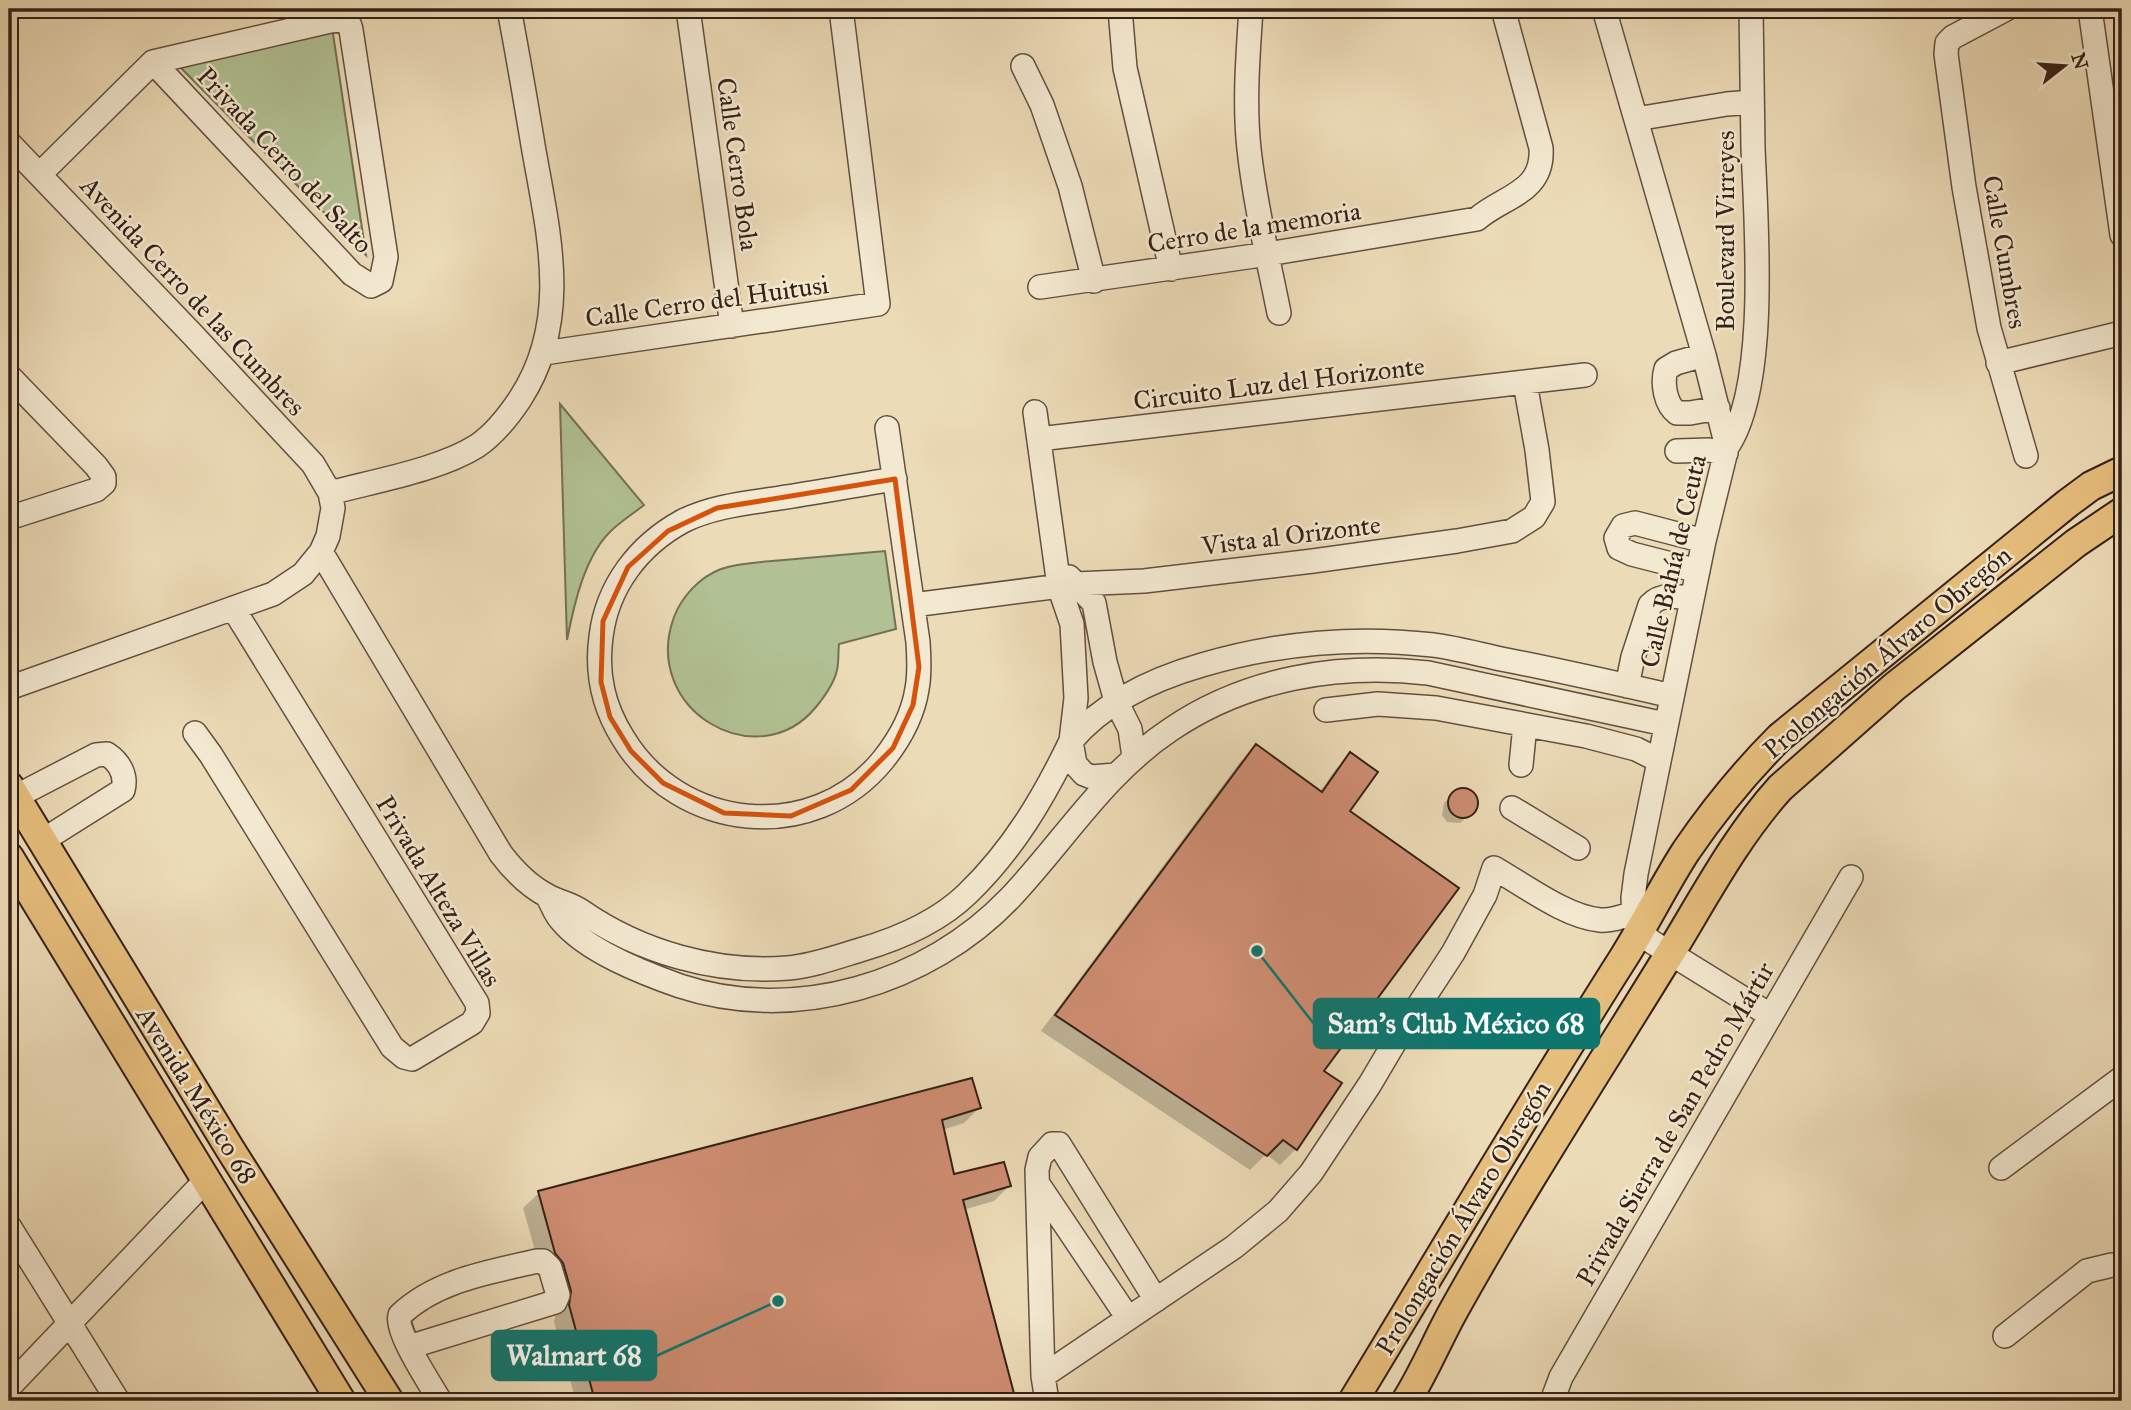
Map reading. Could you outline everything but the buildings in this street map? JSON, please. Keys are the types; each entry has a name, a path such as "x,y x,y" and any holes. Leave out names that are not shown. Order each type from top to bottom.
{"main road":[{"name":"Prolongación Álvaro Obregón","path":"1353,1401 1547,1077 1631,945 1635,921 1751,766 1780,737 2068,503 2091,486 2122,471"},
{"name":"Prolongación Álvaro Obregón","path":"1406,1401 1434,1352 1454,1309 1582,1094 1724,862 1757,815 1780,788 1894,687 2076,543 2122,512"},
{"name":"Avenida México 68","path":"12,792 230,1149 389,1401"},
{"name":"Avenida México 68","path":"13,875 206,1180 341,1401"}],"street":[{"path":"9,688 273,594 303,574 321,552 328,536 333,508 330,493 450,459 477,446 496,431 512,411 544,353 553,286 544,206 509,9"},
{"name":"Calle Cerro Bola","path":"688,9 732,327"},
{"name":"Calle Cerro del Huitusi","path":"544,353 878,304 841,9"},
{"path":"1120,9 1125,68 1171,269"},
{"path":"1251,9 1248,146 1255,199 1279,313"},
{"name":"Cerro de la memoria","path":"1040,287 1268,254 1477,219 1521,192 1538,171 1541,160 1541,148 1503,9"},
{"name":"Calle Bahía de Ceuta","path":"1604,9 1704,355 1727,450 1704,541 1665,724 1636,874 1635,921"},
{"name":"Boulevard Virreyes","path":"1727,450 1743,416 1754,335 1756,276 1751,9"},
{"name":"Calle Cumbres","path":"2006,9 1953,37 1947,43 1946,54 1966,201 1998,363 2026,456"},
{"path":"2090,9 2122,235"},
{"name":"Privada Cerro del Salto","path":"330,21 347,23 351,30 386,257 380,281 371,286 352,274 153,62 330,21"},
{"path":"40,174 153,62"},
{"path":"1023,66 1042,105 1070,186 1094,281"},
{"path":"1636,119 1752,102"},
{"name":"Avenida Cerro de las Cumbres","path":"9,143 313,464 330,493"},
{"path":"1998,363 2122,333"},
{"path":"1704,355 1676,363 1666,369 1664,378 1668,398 1677,413 1718,408"},
{"name":"Circuito Luz del Horizonte","path":"1039,439 1585,375"},
{"path":"9,376 104,477 104,483 96,491 9,518"},
{"name":"Vista al Orizonte","path":"913,605 1068,585 1144,581 1313,561 1457,541 1512,530 1534,517 1542,502 1524,383"},
{"path":"1035,412 1056,562 1068,585 1076,698 1071,741 1075,764 1084,774 1092,777 1115,775"},
{"path":"887,428 895,479 918,642 918,689 893,748 865,780 832,801 791,816 747,817 724,813 681,795 647,769 631,751 605,704 600,665 603,621 617,585 638,555 651,542 685,520 717,508 895,479"},
{"path":"1677,451 1727,450"},
{"path":"1698,571 1632,554 1619,548 1616,538 1623,526 1635,523 1704,541"},
{"path":"321,552 501,854 518,876 548,897 572,905 601,925 635,940 668,954 723,966 790,968 835,958 907,933 944,912 966,895 994,866 1020,833 1071,741 1090,721 1116,701 1181,671 1222,659 1279,648 1344,641 1434,645 1672,696"},
{"path":"1068,585 1094,603 1116,701 1130,729 1134,757"},
{"path":"1627,686 1633,657 1650,605 1666,597 1692,598"},
{"name":"Privada Alteza Villas","path":"195,733 392,1047 404,1057 412,1059 472,1023 478,1013 477,1003 233,608"},
{"path":"548,897 560,920 605,954 663,980 696,991 766,1001 796,1000 845,992 892,978 930,960 968,936 1011,896 1076,817 1134,757 1171,729 1237,695 1273,682 1338,670 1400,670 1428,673 1665,724"},
{"path":"1326,710 1378,704 1436,708 1612,743 1636,750 1658,761"},
{"path":"1521,765 1525,725"},
{"path":"12,792 96,755 107,754 117,762 124,776 123,790 42,841"},
{"path":"1512,808 1578,848"},
{"path":"1043,1376 1156,1300 1278,1211 1311,1173 1342,1130 1453,953 1485,895 1494,868 1552,901 1590,918 1635,921 1669,954 1770,1015"},
{"name":"Privada Sierra de San Pedro Mártir","path":"1552,1401 1561,1377 1851,877"},
{"path":"2001,1168 2122,1078"},
{"path":"1047,1401 1043,1376 1038,1184 1040,1157 1052,1144 1059,1144 1156,1300"},
{"path":"9,1387 206,1180"},
{"path":"1038,1184 1128,1318"},
{"path":"9,1226 118,1401"},
{"path":"409,1347 555,1303 558,1295 550,1268 543,1261 537,1261 452,1283 400,1315 399,1328 409,1347 440,1401"},
{"path":"2006,1336 2087,1271 2112,1265 2122,1266"}],"highlighted area":[{"path":"895,479 919,667 913,705 893,748 851,790 791,816 724,813 663,783 631,751 610,717 601,682 603,621 628,567 668,531 717,508"}],"green space":[{"path":"332,27 366,255 179,66"},
{"path":"560,404 644,505 613,529 595,552 582,580 567,640"},
{"path":"885,551 896,629 839,644 836,675 826,694 816,707 792,727 765,736 737,734 711,724 689,705 674,680 668,650 677,609 699,582 713,572 736,565"}],"place":[{"name":"Sam's Club México 68","path":"1257,951"},
{"name":"Walmart 68","path":"778,1301"}]}
